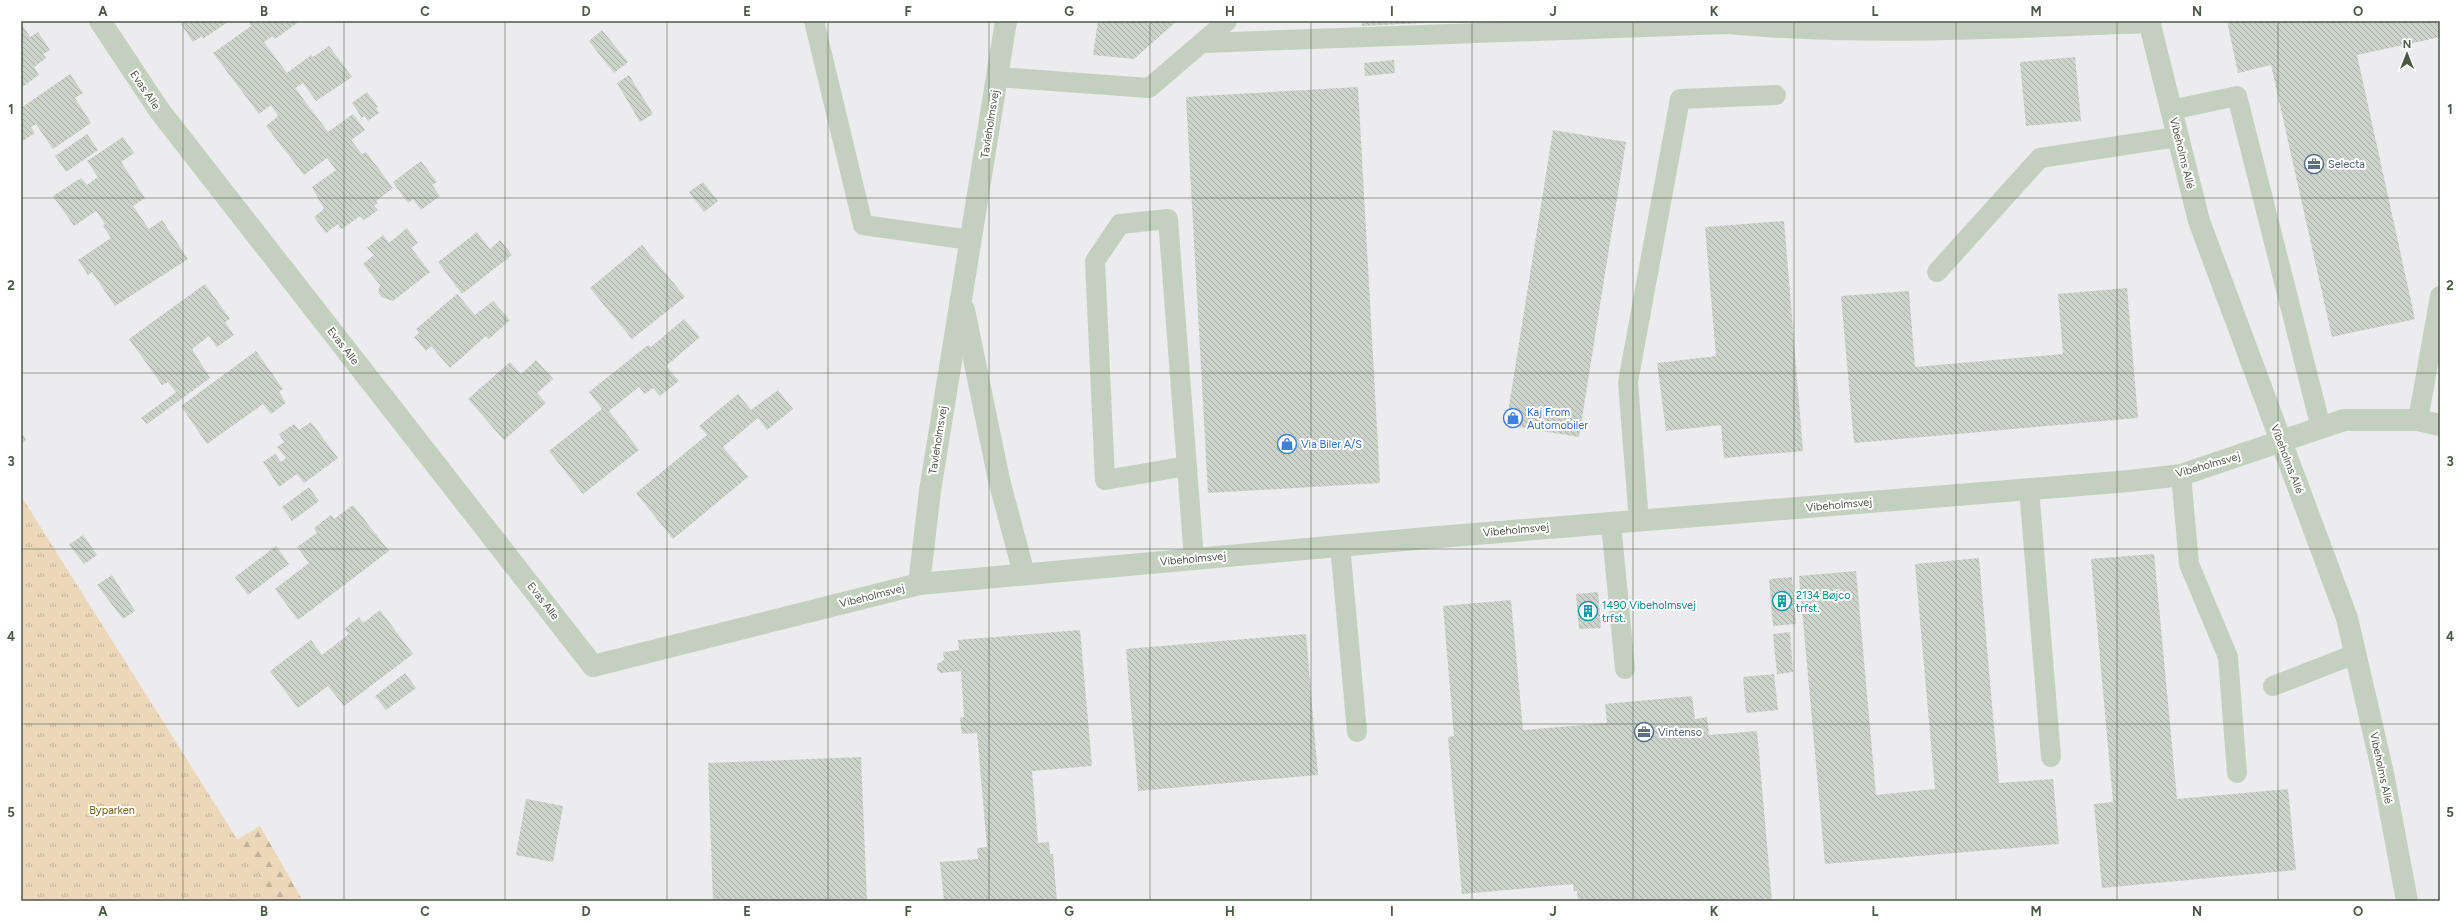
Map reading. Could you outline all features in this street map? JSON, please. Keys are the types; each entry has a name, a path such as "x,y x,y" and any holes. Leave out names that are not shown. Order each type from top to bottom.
{"street":[{"name":"Evas Alle","path":"100,21 159,110 593,666"},
{"name":"Tavleholmsvej","path":"919,584 930,490 1006,21"},
{"name":"Vibeholms Allé","path":"2150,22 2177,137 2199,221 2280,443 2347,618 2383,773 2407,901"},
{"name":"Tavleholmsvej","path":"961,297 999,480 1024,574"},
{"name":"Vibeholmsvej","path":"593,666 919,584 1340,545 2029,489 2181,475 2280,443 2344,420 2418,420 2440,427"}],"lane":[{"path":"814,21 863,225 970,240"},
{"path":"997,77 1149,88 1204,43 1228,21"},
{"path":"1204,43 1727,22 1776,29 1890,33 2150,22"},
{"path":"1639,521 1628,382 1680,100 1776,95"},
{"path":"2171,110 2237,96 2321,428"},
{"path":"1937,272 2040,158 2177,137"},
{"path":"1187,466 1105,480 1095,261 1120,224 1168,219 1187,466 1194,559"},
{"path":"2418,420 2440,296"},
{"path":"2181,475 2189,564 2228,657 2237,773"},
{"path":"2029,489 2051,757"},
{"path":"1611,523 1625,669"},
{"path":"1340,545 1357,732"},
{"path":"2273,686 2355,654"}],"green space":[{"name":"Byparken","path":"21,496 276,901 21,901"},
{"path":"260,826 303,901 231,901 220,850"}],"building":[{"path":"185,21 229,21 203,39 202,36 193,42 181,24"},
{"path":"248,21 300,21 275,39 272,36 264,42 287,73 311,55 313,57 329,46 352,77 316,101 303,83 295,88 328,132 353,114 365,130 351,140 362,154 366,152 393,188 376,201 378,203 374,206 378,210 364,220 360,216 342,229 338,224 326,233 314,217 324,209 312,187 336,170 327,158 304,175 266,126 278,116 271,105 259,114 213,53 251,26"},
{"path":"1098,21 1177,21 1134,59 1093,55"},
{"path":"1362,21 1445,21 1445,22 1362,26"},
{"path":"2227,21 2440,21 2440,37 2357,55 2415,319 2332,337 2271,65 2238,73"},
{"path":"21,23 30,37 38,32 50,50 43,54 46,58 34,67 39,75 21,88"},
{"path":"602,30 628,62 614,73 589,41"},
{"path":"2075,57 2081,121 2026,126 2020,62"},
{"path":"1394,60 1395,73 1365,76 1364,63"},
{"path":"70,74 83,93 75,98 91,123 53,149 36,124 31,127 35,133 21,142 21,108"},
{"path":"629,75 653,114 640,122 617,83"},
{"path":"1358,87 1380,483 1208,493 1186,97"},
{"path":"367,92 378,107 376,108 379,113 368,121 364,116 362,118 352,103"},
{"path":"1553,130 1626,142 1579,437 1506,425"},
{"path":"87,134 98,150 66,172 55,156"},
{"path":"123,137 134,153 121,162 145,198 133,206 149,229 162,220 188,259 115,306 92,272 88,275 78,260 111,238 103,226 105,224 96,211 74,226 53,196 81,178 87,185 98,177 87,161"},
{"path":"421,161 437,182 432,185 440,196 421,210 413,199 408,203 393,182"},
{"path":"703,182 718,201 704,212 689,192"},
{"path":"1784,221 1803,451 1724,458 1721,425 1666,431 1657,363 1716,356 1705,227"},
{"path":"407,228 418,243 411,248 430,272 393,301 381,297 378,291 380,285 363,264 374,255 367,248 383,235 389,243"},
{"path":"477,232 490,249 500,240 512,255 462,294 438,262"},
{"path":"642,245 685,297 632,339 590,288"},
{"path":"205,284 230,319 225,322 234,335 217,347 209,336 192,349 210,378 147,424 141,418 176,392 168,382 162,385 129,339"},
{"path":"2127,288 2138,418 1854,443 1841,296 1909,291 1915,367 2063,354 2058,294"},
{"path":"457,294 475,315 493,301 510,320 489,339 486,336 450,368 431,346 426,351 414,337 419,333 416,329"},
{"path":"684,319 700,337 666,366 679,381 660,396 653,388 645,394 639,387 609,411 639,450 583,494 549,451 602,409 589,392 648,345 651,347"},
{"path":"256,351 283,389 279,392 286,403 271,414 263,404 207,444 181,406"},
{"path":"536,360 553,379 537,393 546,403 504,440 468,399 510,362 521,374"},
{"path":"778,390 793,409 767,430 758,418 723,447 748,477 673,539 636,493 707,435 699,426 738,394 751,410"},
{"path":"311,422 338,458 304,483 297,474 279,487 263,462 275,454 281,462 286,458 277,447 284,442 279,434 294,424 299,430"},
{"path":"21,432 26,440 21,444"},
{"path":"309,487 319,501 292,521 282,507"},
{"path":"353,505 389,551 298,620 275,589 309,563 297,547 317,533 314,528 331,515 334,519"},
{"path":"83,535 97,555 84,564 69,545"},
{"path":"276,546 289,564 248,595 235,577"},
{"path":"2154,554 2177,799 2288,789 2296,870 2102,888 2094,804 2113,802 2091,559"},
{"path":"1979,558 1999,783 2053,779 2059,844 1825,864 1799,576 1856,571 1876,795 1935,789 1915,564"},
{"path":"112,575 135,611 123,619 97,585"},
{"name":"2134 Bøjco trfst.","path":"1792,577 1796,624 1773,626 1769,579"},
{"name":"1490 Vibeholmsvej trfst.","path":"1598,592 1601,628 1579,629 1576,594"},
{"path":"1511,600 1523,730 1607,723 1605,704 1692,696 1695,719 1707,717 1709,735 1757,731 1772,901 1578,901 1577,891 1574,891 1573,884 1462,894 1448,737 1454,736 1443,606"},
{"path":"380,610 413,654 344,706 328,686 298,708 270,671 311,640 322,655 349,634 344,629 359,617 363,623"},
{"path":"1080,630 1092,766 1032,771 1038,843 1049,842 1050,854 1053,854 1057,901 944,901 940,862 978,859 977,848 987,847 977,733 962,734 960,718 964,717 961,671 941,673 937,670 937,664 944,660 943,652 959,650 958,640"},
{"path":"1790,632 1793,672 1777,674 1773,634"},
{"path":"1306,634 1318,775 1138,791 1126,649"},
{"path":"405,673 416,688 386,710 375,696"},
{"path":"1774,674 1778,710 1746,713 1743,677"},
{"path":"861,757 867,901 713,901 708,763"},
{"path":"526,799 563,806 553,862 516,855"}],"place":[{"name":"Selecta","path":"2314,164"},
{"name":"Kaj From Automobiler","path":"1513,418"},
{"name":"Via Biler A/S","path":"1287,444"},
{"name":"2134 Bøjco trfst.","path":"1782,601"},
{"name":"1490 Vibeholmsvej trfst.","path":"1588,611"},
{"name":"Vintenso","path":"1644,732"}]}
